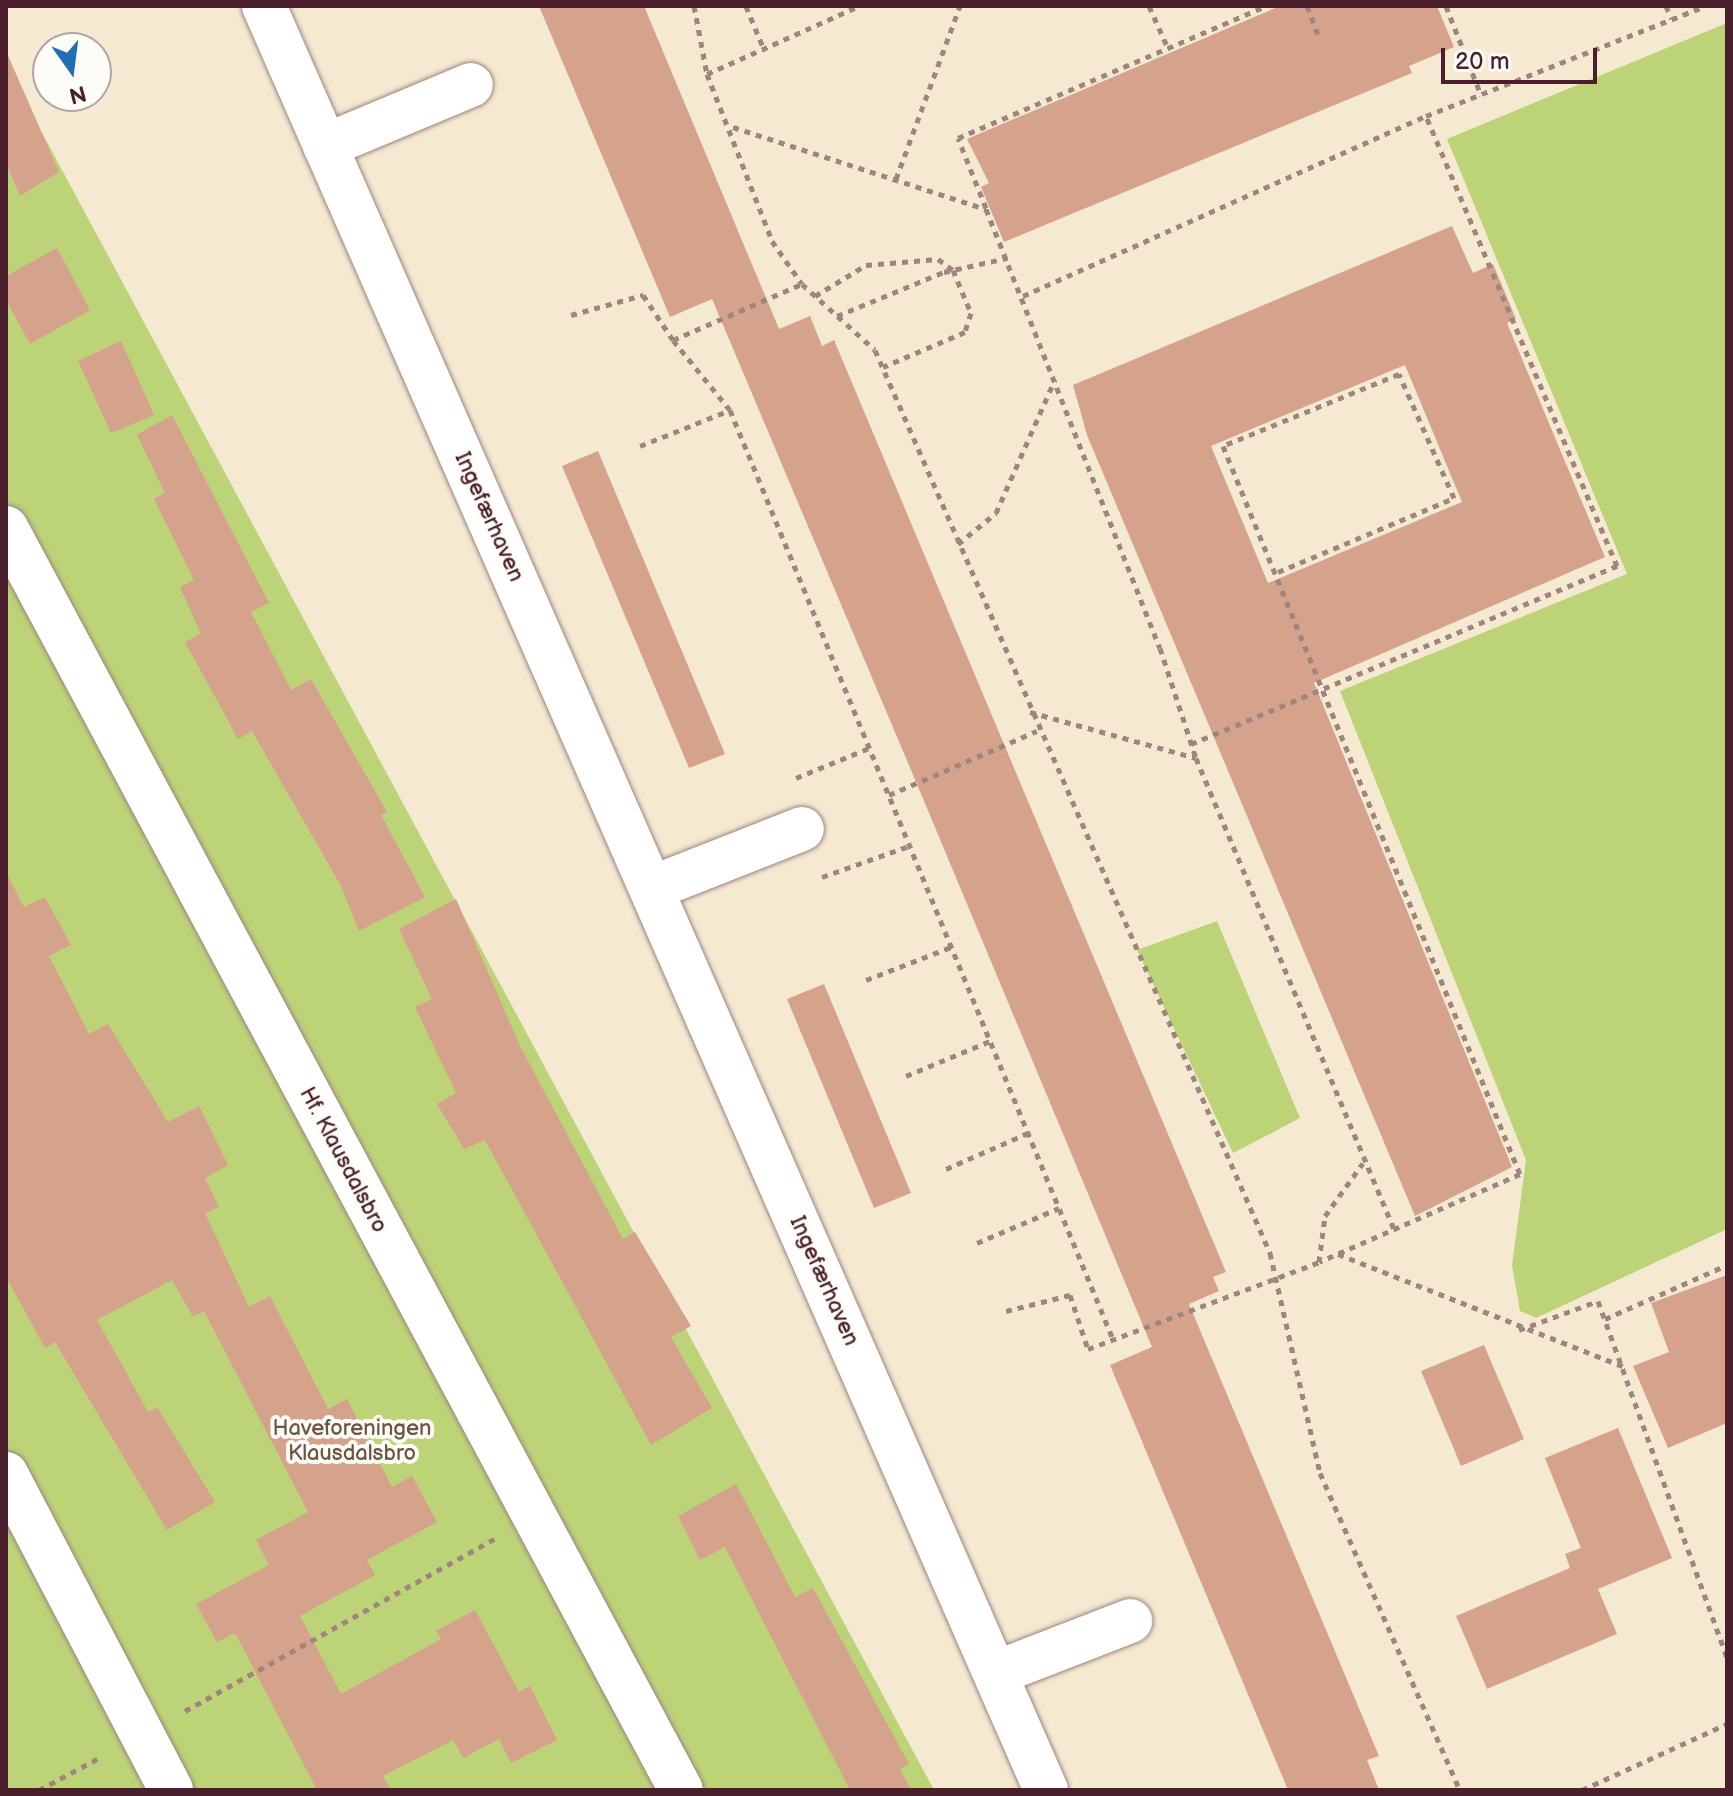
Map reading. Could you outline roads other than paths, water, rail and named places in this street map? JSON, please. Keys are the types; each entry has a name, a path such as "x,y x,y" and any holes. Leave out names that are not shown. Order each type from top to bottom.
{"street":[{"name":"Ingefærhaven","path":"264,6 1046,1790"},
{"path":"325,146 471,85"},
{"name":"Hf. Klausdalsbro","path":"6,528 681,1790"},
{"path":"652,888 802,829"},
{"path":"6,1474 171,1790"},
{"path":"996,1673 1130,1621"}],"park label":[{"name":"Haveforeningen Klausdalsbro","path":"352,1440"}]}
